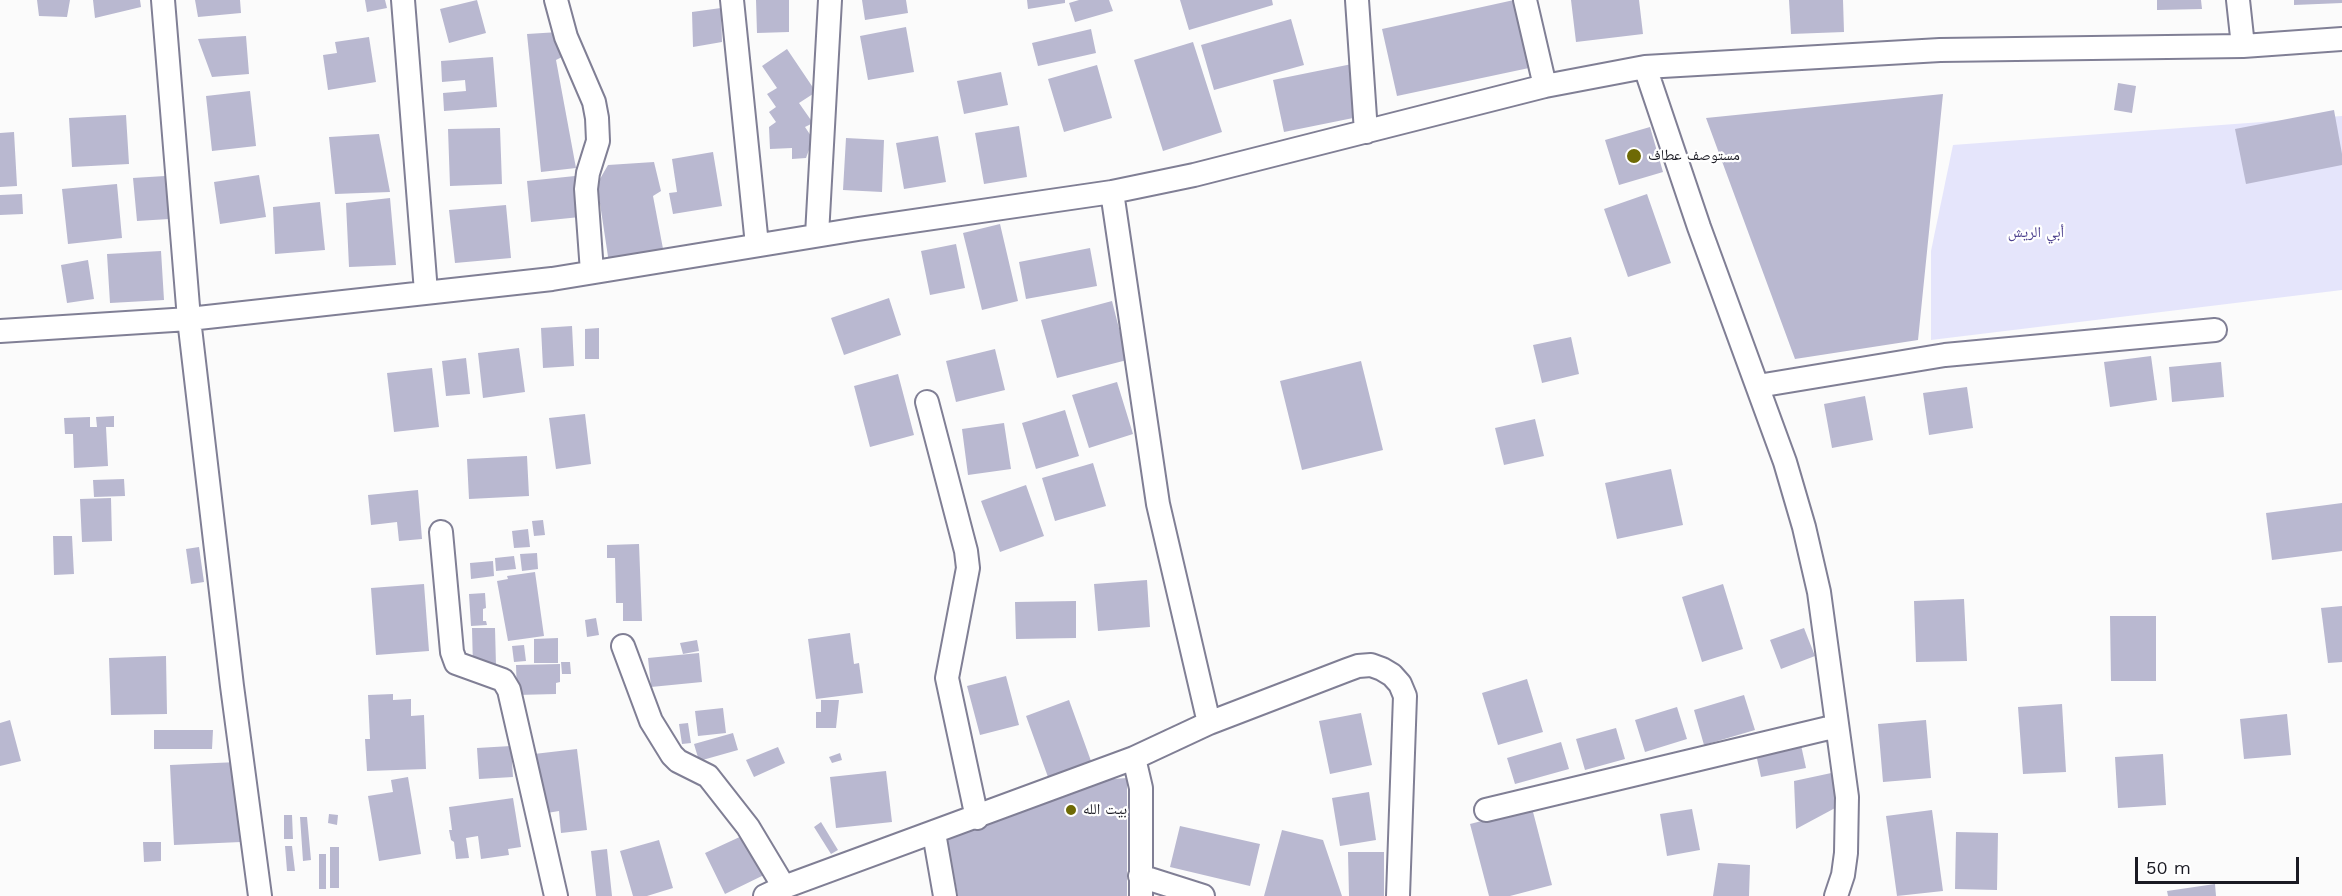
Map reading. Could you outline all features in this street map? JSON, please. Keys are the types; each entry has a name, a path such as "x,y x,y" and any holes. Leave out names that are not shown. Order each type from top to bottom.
{"street":[{"path":"162,0 189,319 232,686 260,896"},
{"path":"403,0 426,292"},
{"path":"556,0 566,37 591,92 597,118 598,141 586,189 592,272"},
{"path":"732,0 757,245"},
{"path":"817,235 830,0"},
{"path":"1356,0 1366,132"},
{"path":"1525,0 1545,86"},
{"path":"2238,0 2243,46"},
{"path":"0,331 189,319 592,272 817,235 1112,192 1194,175 1545,86 1645,68 1968,49 2243,46 2342,39"},
{"path":"1645,68 1699,227 1785,462 1804,527 1819,592 1847,797 1848,825 1843,874 1836,896"},
{"path":"1112,192 1158,504 1209,723"},
{"path":"1758,386 1945,355 2215,330"},
{"path":"927,402 966,551 968,568 947,678 976,818"},
{"path":"441,532 452,652 456,663 503,680 509,690 556,896"},
{"path":"623,646 651,721 672,755 678,761 708,776 748,827 775,891 1134,758 1209,723 1358,666 1371,665 1392,675 1400,684 1405,696 1398,896"},
{"path":"1486,810 1837,726"},
{"path":"1134,758 1141,788 1141,886 1203,896"},
{"path":"934,833 945,896"}],"green space":[{"name":"أبي الريش","path":"2342,116 2342,290 1931,340 1931,251 1953,145"}],"building":[{"path":"37,0 70,0 67,17 39,16"},
{"path":"93,0 140,0 141,7 95,18"},
{"path":"195,0 240,0 241,13 198,17"},
{"path":"365,0 385,0 387,8 367,12"},
{"path":"477,0 486,33 449,43 440,9"},
{"path":"756,0 789,0 789,32 757,33"},
{"path":"862,0 906,0 908,13 865,20"},
{"path":"1027,0 1065,0 1065,3 1028,9"},
{"path":"1079,0 1109,0 1113,11 1075,22 1069,3"},
{"path":"1180,0 1272,0 1273,5 1189,30"},
{"path":"1514,0 1529,68 1397,96 1382,29"},
{"path":"1571,0 1639,0 1643,34 1576,42"},
{"path":"1789,0 1843,0 1844,32 1791,34"},
{"path":"2157,0 2201,0 2202,9 2157,10"},
{"path":"2294,0 2342,0 2342,3 2294,5"},
{"path":"721,8 722,42 693,47 692,12"},
{"path":"1291,19 1304,65 1214,90 1201,45"},
{"path":"906,27 914,72 868,80 860,36"},
{"path":"1091,29 1096,53 1038,66 1032,43"},
{"path":"559,32 564,56 556,60 576,168 541,172 527,34"},
{"path":"246,36 249,74 212,77 198,39"},
{"path":"369,37 376,82 328,90 323,55 337,53 335,42"},
{"path":"1193,42 1222,132 1163,151 1134,60"},
{"path":"787,49 816,92 799,103 813,123 805,127 813,139 806,158 792,159 792,148 770,149 769,127 776,122 769,112 776,107 767,94 777,88 762,66"},
{"path":"493,57 497,107 444,111 443,93 466,91 465,80 442,82 441,61"},
{"path":"1352,64 1363,116 1284,132 1273,80"},
{"path":"1097,65 1112,118 1064,132 1048,79"},
{"path":"1001,72 1008,105 964,114 957,81"},
{"path":"2118,83 2136,86 2132,113 2114,110"},
{"path":"250,91 256,146 212,151 206,96"},
{"path":"1943,94 1918,340 1795,359 1706,118"},
{"path":"2334,110 2342,165 2246,184 2235,129"},
{"path":"126,115 129,164 72,167 69,118"},
{"path":"1019,126 1027,177 984,184 975,133"},
{"name":"مستوصف عطاف","path":"1650,127 1663,172 1619,185 1605,140"},
{"path":"500,128 502,184 450,186 448,129"},
{"path":"14,132 17,186 0,187 0,133"},
{"path":"379,134 390,192 335,194 329,137"},
{"path":"938,136 946,182 904,189 896,143"},
{"path":"846,138 884,140 882,192 843,190"},
{"path":"713,152 722,206 673,214 669,193 677,192 672,159"},
{"path":"654,162 661,191 653,196 664,254 609,263 597,184 608,165"},
{"path":"259,175 266,217 220,224 214,182"},
{"path":"165,176 169,219 137,221 133,178"},
{"path":"575,176 580,217 531,222 527,181"},
{"path":"117,184 122,238 68,244 62,189"},
{"path":"22,194 23,214 0,215 0,195"},
{"path":"1647,194 1671,263 1628,277 1604,209"},
{"path":"390,198 396,265 349,267 346,203"},
{"path":"320,202 325,250 275,254 273,207"},
{"path":"506,205 511,258 455,263 449,210"},
{"path":"1000,224 1018,301 982,310 963,233"},
{"path":"956,244 965,288 930,295 921,251"},
{"path":"1090,248 1097,286 1026,299 1019,262"},
{"path":"161,251 164,300 110,303 107,254"},
{"path":"88,260 94,299 67,303 61,265"},
{"path":"889,298 901,335 844,355 831,318"},
{"path":"1112,301 1127,360 1057,378 1041,320"},
{"path":"572,326 574,366 543,368 541,328"},
{"path":"599,328 599,359 585,359 585,329"},
{"path":"1571,337 1579,374 1542,383 1533,345"},
{"path":"519,348 525,392 483,398 478,353"},
{"path":"995,349 1005,390 956,402 946,361"},
{"path":"2151,356 2157,400 2110,407 2104,362"},
{"path":"466,358 470,394 446,396 442,361"},
{"path":"1361,361 1383,450 1302,470 1280,381"},
{"path":"2221,362 2224,397 2172,402 2169,367"},
{"path":"432,368 439,427 394,432 387,373"},
{"path":"898,374 914,435 870,447 854,386"},
{"path":"1117,382 1133,434 1089,448 1072,395"},
{"path":"1967,387 1973,428 1929,435 1923,393"},
{"path":"1865,396 1873,440 1832,448 1824,404"},
{"path":"1065,410 1079,456 1036,469 1022,423"},
{"path":"585,414 591,464 556,469 549,418"},
{"path":"114,416 114,427 106,427 108,466 74,468 73,434 65,434 64,418 90,417 90,427 97,427 96,417"},
{"path":"1535,419 1544,456 1504,465 1495,428"},
{"path":"1004,423 1011,469 968,475 962,429"},
{"path":"527,456 529,496 469,499 467,459"},
{"path":"1093,463 1106,506 1055,521 1042,478"},
{"path":"1671,469 1683,525 1617,539 1605,483"},
{"path":"124,479 125,496 94,497 93,480"},
{"path":"1026,485 1044,536 1000,552 981,501"},
{"path":"418,490 422,539 399,541 397,522 371,525 368,495"},
{"path":"111,498 112,541 82,542 80,499"},
{"path":"2342,503 2342,551 2272,560 2266,513"},
{"path":"543,520 545,535 534,536 532,521"},
{"path":"528,529 530,547 514,548 512,531"},
{"path":"53,536 72,536 74,574 54,575"},
{"path":"639,544 642,621 623,621 623,603 616,603 615,558 607,558 607,545"},
{"path":"199,547 204,582 191,584 186,549"},
{"path":"537,553 538,569 522,571 520,554"},
{"path":"514,556 516,569 496,571 495,558"},
{"path":"493,561 494,576 471,579 470,563"},
{"path":"535,572 544,636 508,641 497,581 508,579 507,576"},
{"path":"1147,580 1150,627 1098,631 1094,584"},
{"path":"424,584 429,651 376,655 371,588"},
{"path":"1723,584 1743,649 1702,662 1682,597"},
{"path":"485,593 486,608 483,609 483,621 486,621 487,625 471,626 469,594"},
{"path":"1964,599 1967,661 1916,662 1914,601"},
{"path":"1076,601 1076,638 1016,639 1015,602"},
{"path":"2342,606 2342,662 2328,663 2321,608"},
{"path":"2110,616 2156,616 2156,681 2111,681"},
{"path":"596,618 599,635 587,637 585,620"},
{"path":"472,628 495,628 496,666 473,667"},
{"path":"1804,628 1815,656 1781,669 1770,640"},
{"path":"850,633 854,664 859,663 863,693 816,699 808,639"},
{"path":"558,638 558,663 534,663 534,639"},
{"path":"697,640 699,651 683,654 680,643"},
{"path":"524,645 526,661 514,662 512,646"},
{"path":"699,653 702,682 651,687 648,658"},
{"path":"166,656 167,714 111,715 109,658"},
{"path":"561,662 570,662 571,674 562,674"},
{"path":"560,664 560,682 556,683 556,694 517,695 516,665"},
{"path":"1006,676 1019,725 980,735 967,686"},
{"path":"1527,679 1543,732 1498,745 1482,693"},
{"path":"393,694 393,700 411,699 411,716 424,715 426,769 367,771 365,739 370,739 368,695"},
{"path":"1744,695 1755,730 1704,745 1694,710"},
{"path":"821,700 839,700 836,728 816,728 816,712 821,712"},
{"path":"1069,700 1091,761 1048,777 1026,716"},
{"path":"2062,704 2066,772 2023,774 2018,707"},
{"path":"1677,707 1687,739 1645,752 1635,720"},
{"path":"723,708 726,733 698,736 695,711"},
{"path":"1361,713 1372,765 1330,774 1319,721"},
{"path":"2287,714 2291,755 2244,759 2240,719"},
{"path":"10,720 21,761 0,766 0,723"},
{"path":"1926,720 1931,778 1883,782 1878,724"},
{"path":"688,723 691,743 682,744 679,724"},
{"path":"1616,728 1625,759 1585,770 1576,739"},
{"path":"154,730 213,730 212,749 154,749"},
{"path":"733,733 738,750 699,761 694,744"},
{"path":"1561,742 1569,769 1515,784 1507,758"},
{"path":"1801,745 1806,768 1761,777 1756,754"},
{"path":"511,746 513,777 479,779 477,748"},
{"path":"778,747 785,763 754,777 746,760"},
{"path":"577,749 587,830 561,833 559,811 541,814 534,754"},
{"path":"840,753 842,760 832,763 829,757"},
{"path":"2163,754 2166,805 2118,808 2115,757"},
{"path":"238,762 241,842 174,845 170,765"},
{"path":"886,771 892,822 836,828 830,777"},
{"path":"1836,772 1837,807 1796,829 1794,781"},
{"path":"408,777 421,854 379,861 368,796 393,792 391,780"},
{"name":"بيت الله","path":"1127,778 1127,896 958,896 947,840 1082,781"},
{"path":"1369,792 1376,840 1340,846 1332,798"},
{"path":"513,798 521,847 508,849 509,855 481,859 478,836 466,838 469,858 456,859 454,842 451,840 449,830 452,830 449,807"},
{"path":"1532,808 1552,885 1510,896 1489,896 1470,824"},
{"path":"1692,809 1700,850 1667,856 1660,814"},
{"path":"1932,810 1943,891 1897,896 1886,816"},
{"path":"329,814 338,815 337,825 328,823"},
{"path":"284,815 292,815 293,839 284,839"},
{"path":"300,817 307,817 311,860 303,861"},
{"path":"821,822 838,850 831,854 814,827"},
{"path":"1180,826 1260,844 1250,886 1170,867"},
{"path":"1282,830 1323,840 1342,896 1264,896"},
{"path":"1956,832 1998,833 1997,890 1955,889"},
{"path":"744,835 764,875 725,894 705,853"},
{"path":"659,840 673,888 647,896 633,896 620,851"},
{"path":"143,842 161,842 161,861 144,862"},
{"path":"285,846 292,846 295,871 287,871"},
{"path":"330,847 339,847 339,888 330,888"},
{"path":"607,849 612,896 596,896 591,851"},
{"path":"1348,852 1384,852 1384,896 1349,896"},
{"path":"319,854 326,854 326,889 319,889"},
{"path":"1718,863 1750,865 1749,896 1713,896"},
{"path":"2215,884 2216,896 2168,896 2167,891"}],"place":[{"name":"مستوصف عطاف","path":"1634,156"},
{"name":"بيت الله","path":"1071,810"}]}
